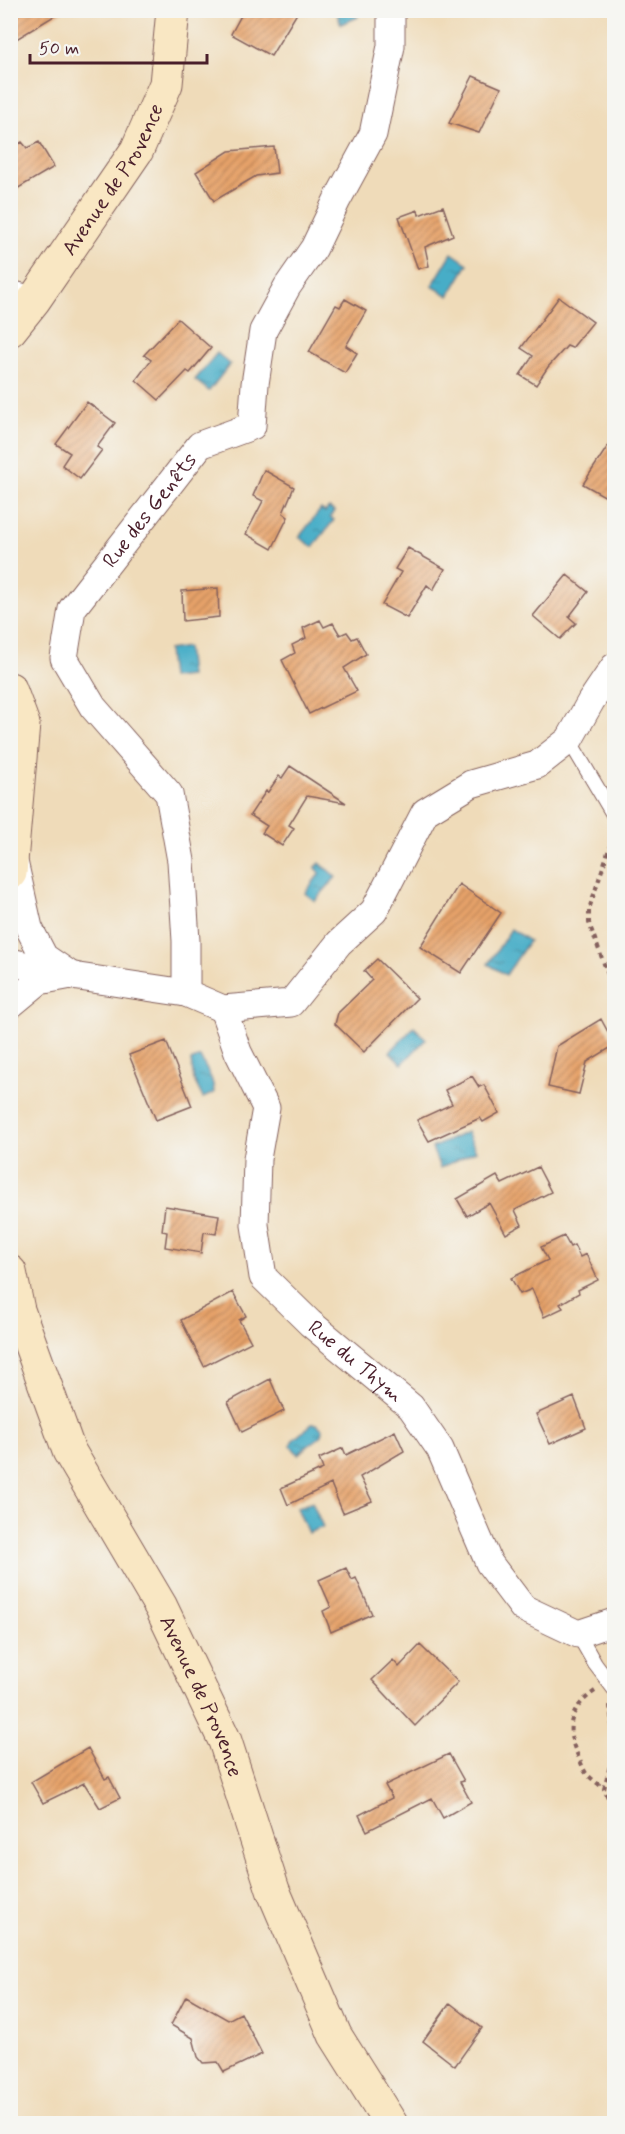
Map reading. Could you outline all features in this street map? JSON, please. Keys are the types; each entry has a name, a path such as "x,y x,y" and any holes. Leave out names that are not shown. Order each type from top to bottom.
{"street":[{"name":"Avenue de Provence","path":"10,330 22,297 137,150 166,84 173,10"},
{"name":"Rue des Genêts","path":"186,993 186,941 181,861 169,794 93,707 64,658 72,609 200,445 252,426 255,384 263,331 287,287 314,248 337,200 373,135 391,46 391,10"},
{"path":"10,962 69,975 186,993 223,1009 291,1003 339,943 374,911 426,812 471,784 537,765 569,740 591,701 615,667"},
{"path":"10,689 23,724 12,865 29,928 44,957 69,975"},
{"path":"10,1005 39,981 69,975"},
{"name":"Rue du Thym","path":"223,1009 238,1052 266,1108 257,1159 255,1225 263,1277 310,1323 411,1407 440,1449 489,1563 523,1608 578,1634"},
{"name":"Avenue de Provence","path":"10,1272 18,1310 69,1451 161,1607 225,1741 273,1890 335,2035 391,2124"},
{"path":"578,1634 615,1622"}],"lane":[{"path":"569,740 615,816"},
{"path":"578,1634 594,1664 611,1685"}],"path":[{"path":"615,833 589,909 589,923 615,991"},
{"path":"604,1789 614,1749 611,1685 585,1698 575,1710 570,1726 573,1745 586,1774 604,1789 615,1811"}],"water":[{"path":"336,11 355,11 358,17 341,24"},
{"path":"452,253 468,264 449,296 432,286"},
{"path":"217,353 230,364 209,391 195,380"},
{"path":"329,508 334,511 330,517 334,520 313,547 299,537 321,509 325,512"},
{"path":"187,647 190,676 171,678 168,650"},
{"path":"320,863 336,877 315,901 305,893 320,873 315,868"},
{"path":"511,929 529,941 506,975 488,964"},
{"path":"414,1027 426,1039 402,1064 390,1052"},
{"path":"200,1057 214,1088 214,1093 203,1098 194,1080 191,1061"},
{"path":"467,1132 476,1151 440,1168 432,1148"},
{"path":"312,1424 317,1424 323,1430 322,1435 298,1454 291,1446 292,1441"},
{"path":"312,1502 323,1527 308,1533 297,1508"}],"building":[{"path":"10,10 64,10 10,43"},
{"path":"244,10 299,10 271,56 231,34"},
{"path":"473,76 501,88 479,133 449,123"},
{"path":"22,142 27,148 39,142 54,167 10,193 10,149"},
{"path":"274,147 277,173 256,176 214,201 196,172 229,151"},
{"path":"443,206 453,235 425,247 429,266 418,269 399,217 418,210 419,215"},
{"path":"559,297 593,322 572,348 567,346 548,367 536,385 520,375 533,356 521,348"},
{"path":"345,299 366,311 346,346 357,353 345,373 309,352 336,305 340,307"},
{"path":"178,319 211,348 190,373 187,371 159,400 136,380 151,360 144,355"},
{"path":"87,402 115,423 97,447 102,450 80,479 62,465 70,453 56,444"},
{"path":"615,435 615,502 583,484"},
{"path":"264,470 294,487 283,513 288,517 272,549 246,534 263,501 253,496"},
{"path":"408,548 445,569 433,590 427,585 407,618 382,605 401,572 395,569"},
{"path":"567,575 588,592 569,617 576,623 560,639 533,616"},
{"path":"218,588 219,617 183,621 182,591"},
{"path":"320,620 324,627 333,623 340,635 347,632 352,639 357,637 366,654 344,668 357,691 309,714 282,660 295,653 292,645 306,638 303,628"},
{"path":"290,766 346,803 307,796 289,825 294,828 282,846 262,833 267,826 250,815 266,791 268,792 279,776 282,778"},
{"path":"459,884 501,913 461,973 420,947"},
{"path":"377,959 417,998 364,1052 335,1024 338,1013 372,980 364,971"},
{"path":"601,1019 615,1045 587,1062 579,1094 548,1087 557,1046"},
{"path":"166,1041 192,1106 156,1120 129,1055"},
{"path":"472,1076 479,1087 484,1085 499,1113 483,1122 480,1118 429,1141 417,1120 452,1104 445,1090"},
{"path":"538,1167 551,1192 515,1210 522,1225 506,1234 489,1203 467,1216 457,1199 497,1176 502,1184"},
{"path":"165,1206 219,1215 216,1234 204,1232 201,1253 165,1247 167,1232 162,1231"},
{"path":"564,1236 570,1247 574,1245 580,1257 586,1254 598,1280 578,1290 579,1293 560,1304 563,1308 544,1317 532,1289 520,1294 511,1278 548,1260 541,1247"},
{"path":"233,1292 246,1316 239,1320 251,1342 204,1366 181,1320"},
{"path":"270,1379 284,1411 242,1432 228,1402"},
{"path":"574,1397 586,1428 550,1444 536,1414"},
{"path":"395,1431 404,1451 360,1477 372,1501 343,1513 331,1484 288,1505 281,1488 323,1469 319,1459 343,1448 346,1455"},
{"path":"346,1568 352,1580 356,1578 372,1614 331,1632 323,1611 331,1607 319,1580"},
{"path":"420,1645 458,1682 415,1726 372,1680 393,1660 399,1667"},
{"path":"88,1748 105,1779 109,1777 120,1798 100,1808 84,1783 43,1803 31,1782"},
{"path":"449,1754 464,1781 460,1782 471,1802 443,1818 432,1798 367,1831 359,1815 392,1798 385,1785"},
{"path":"186,1996 228,2020 241,2013 262,2054 224,2072 218,2062 203,2063 198,2057 193,2038 171,2025"},
{"path":"450,2003 482,2028 455,2066 423,2041"}]}
